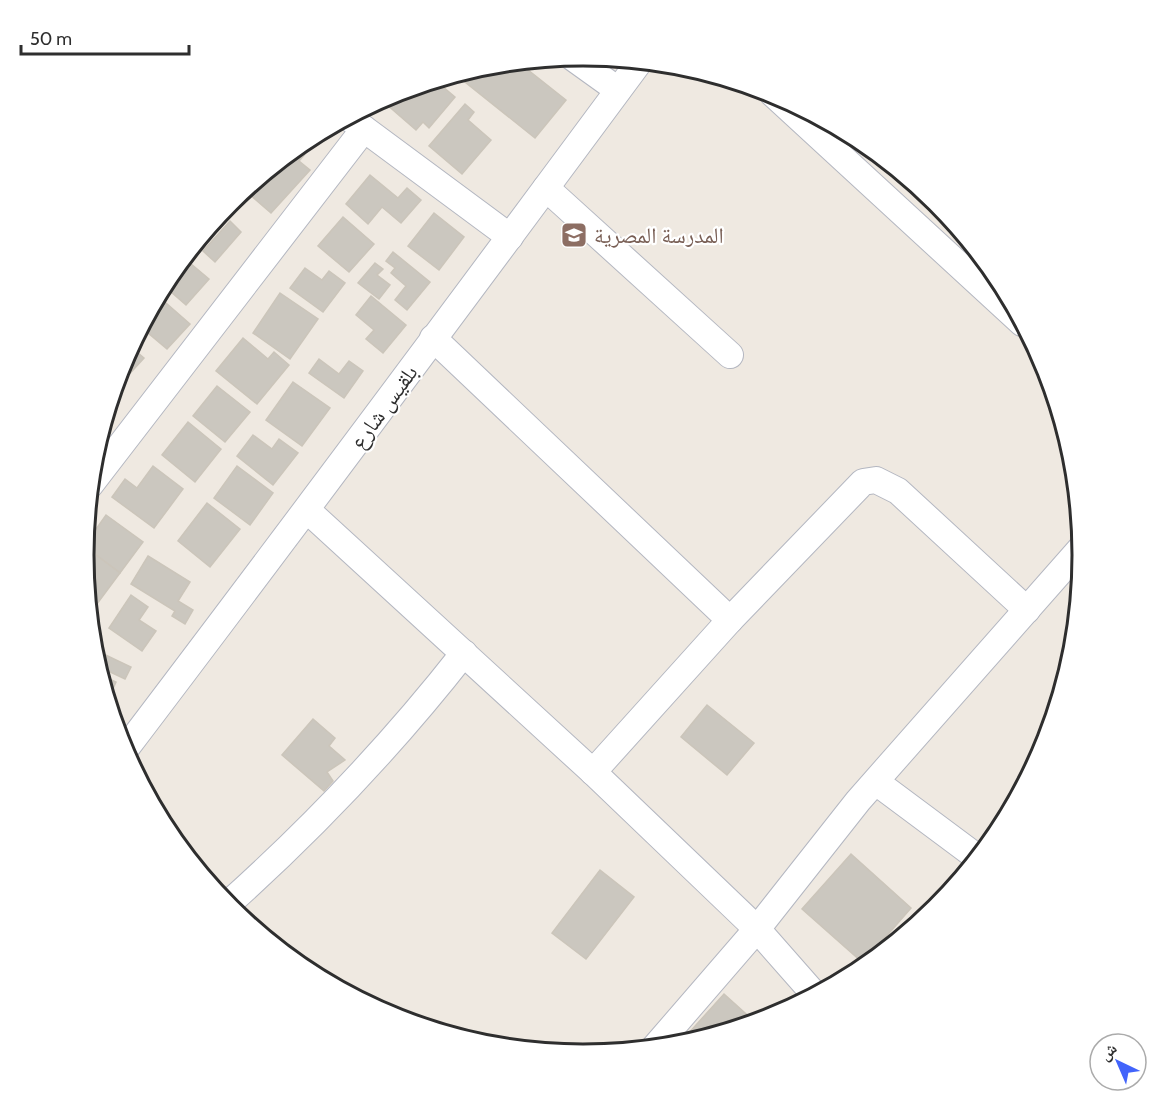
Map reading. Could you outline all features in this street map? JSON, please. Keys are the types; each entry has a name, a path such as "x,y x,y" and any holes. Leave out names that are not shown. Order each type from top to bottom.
{"street":[{"path":"585,66 618,90"},
{"name":"بلقيس شارع","path":"131,742 376,420 433,338 634,69"},
{"path":"795,114 1002,303"},
{"path":"106,447 356,123 510,237"},
{"path":"546,188 730,355"},
{"path":"433,338 730,620"},
{"path":"593,772 730,620 863,482 876,480 898,491 1027,610"},
{"path":"307,510 593,772 757,929 809,988"},
{"path":"664,1037 757,929 876,782 1072,559"},
{"path":"234,898 286,852 361,776 464,653"},
{"path":"876,782 971,853"}],"building":[{"path":"527,69 566,100 535,138 464,81"},
{"path":"443,87 455,97 429,128 423,122 416,130 389,106"},
{"path":"465,104 474,112 468,120 491,140 462,174 429,146"},
{"path":"309,149 299,161 310,170 271,213 251,196"},
{"path":"370,175 398,198 407,188 421,200 401,223 382,207 368,224 346,204"},
{"path":"434,213 464,237 439,270 408,246"},
{"path":"343,217 374,244 349,272 318,246"},
{"path":"230,221 241,232 215,262 203,251"},
{"path":"393,252 430,282 407,310 395,300 406,286 391,273 395,268 386,261"},
{"path":"190,263 209,279 186,305 171,292"},
{"path":"375,263 383,269 377,275 390,285 379,299 358,283"},
{"path":"305,268 322,280 329,271 345,283 323,312 290,288"},
{"path":"280,293 318,319 290,359 253,333"},
{"path":"371,296 406,325 383,353 366,339 374,330 356,315"},
{"path":"165,302 190,324 167,349 148,333"},
{"path":"243,338 268,359 274,352 289,365 257,404 216,371"},
{"path":"138,353 144,358 128,375"},
{"path":"319,359 339,374 349,361 363,371 344,398 309,373"},
{"path":"293,382 330,408 302,446 266,420"},
{"path":"217,386 250,412 225,442 193,416"},
{"path":"188,422 221,449 195,482 162,455"},
{"path":"253,435 272,449 279,439 298,453 273,485 237,456"},
{"path":"153,466 183,489 154,528 112,497 125,479 137,488"},
{"path":"237,466 273,493 250,525 214,498"},
{"path":"207,503 240,529 210,567 178,541"},
{"path":"106,515 143,542 120,573 94,554 95,531"},
{"path":"94,554 120,573 97,604"},
{"path":"148,556 190,582 178,601 193,610 185,624 172,616 175,611 131,584"},
{"path":"131,595 148,607 139,620 156,631 142,651 109,628"},
{"path":"104,654 131,667 125,679 108,671"},
{"path":"110,679 116,682 113,688"},
{"path":"707,705 754,743 727,775 681,737"},
{"path":"313,719 335,738 329,746 345,760 327,772 333,781 324,791 282,755"},
{"path":"851,854 911,908 879,944 859,959 802,909"},
{"path":"600,870 634,897 586,959 552,933"},
{"path":"724,994 748,1015 710,1027 690,1032"}],"place":[{"name":"المدرسة المصرية","path":"574,235"}]}
